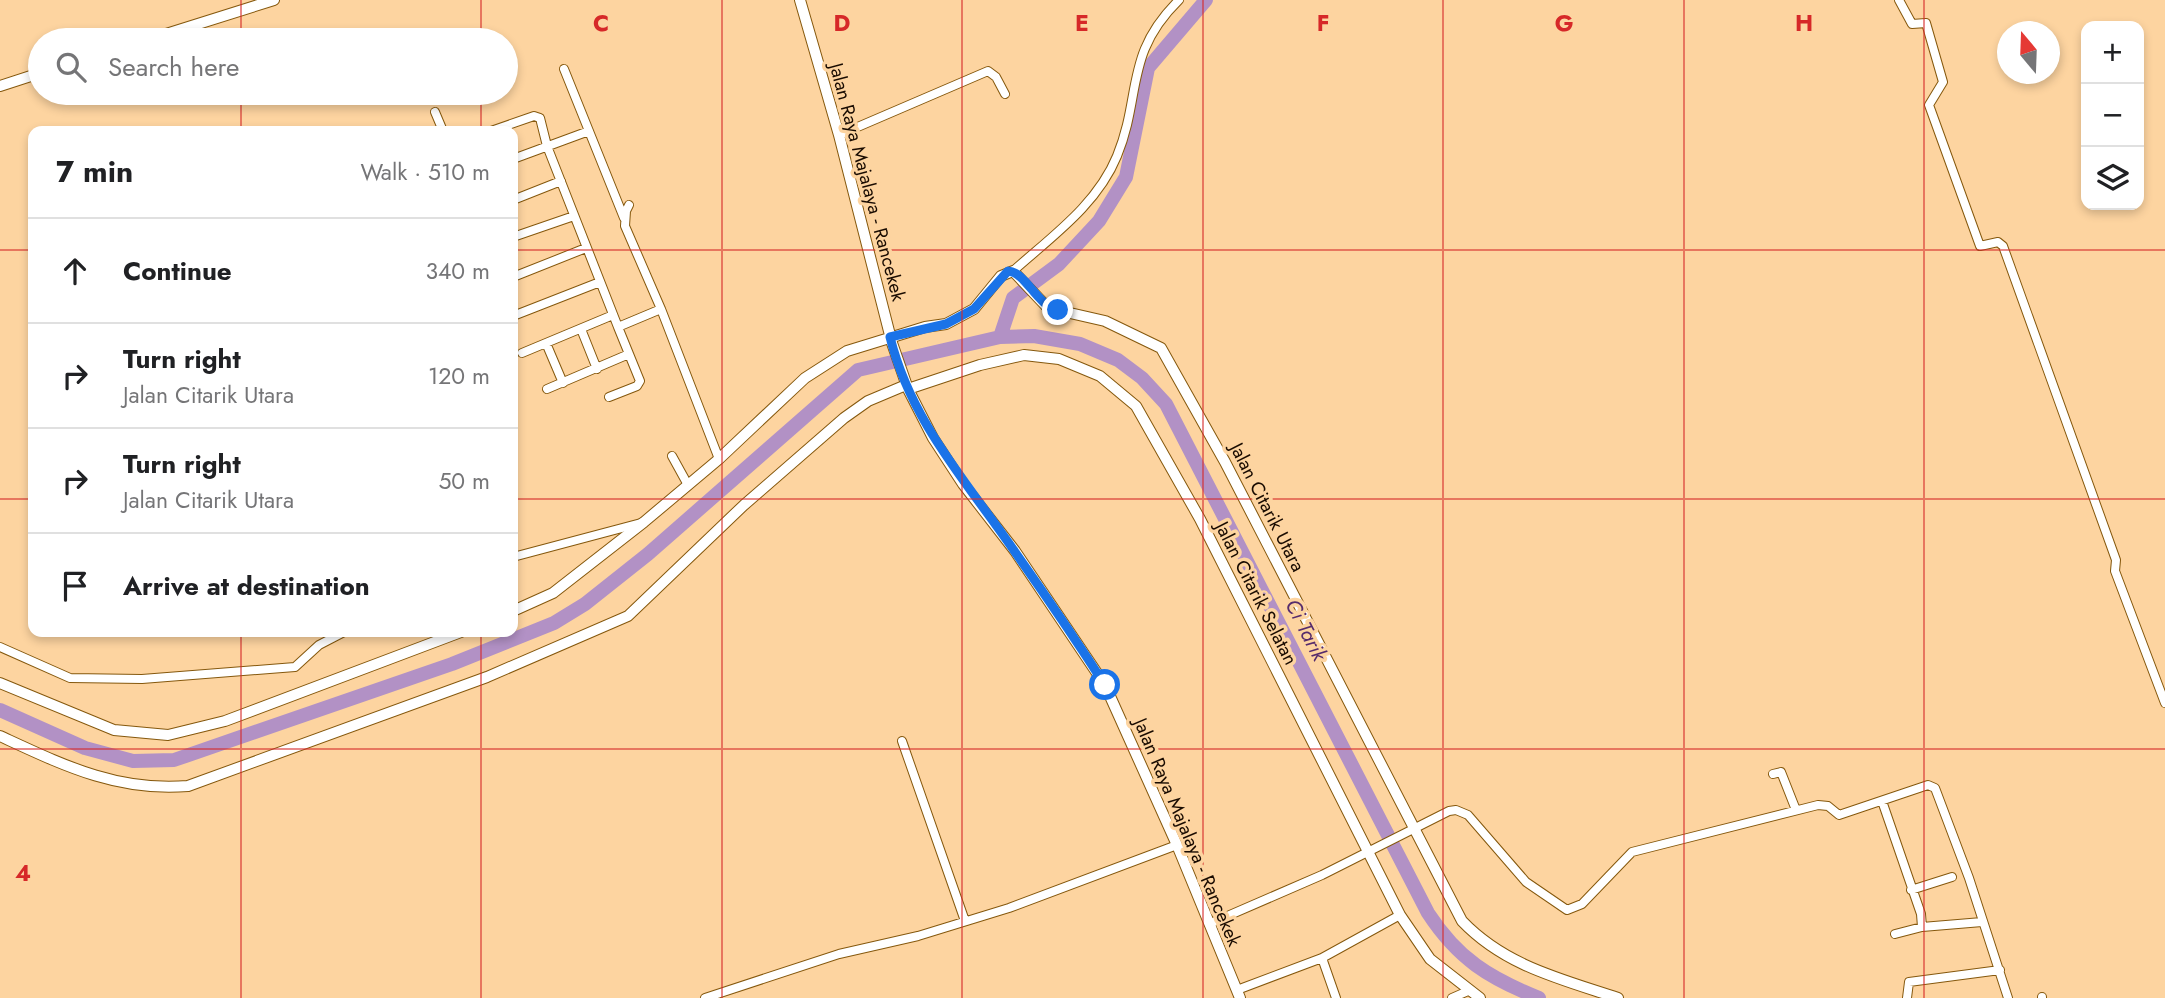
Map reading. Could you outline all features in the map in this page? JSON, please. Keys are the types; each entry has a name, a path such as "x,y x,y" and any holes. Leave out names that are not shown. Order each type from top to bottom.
{"street":[{"path":"185,28 274,0"},
{"name":"Jalan Raya Majalaya - Rancekek","path":"800,0 839,135 891,340 907,387 933,439 1014,551 1105,685 1177,845 1239,994"},
{"path":"518,609 553,593 644,522 719,459 805,378 847,351 946,324 974,309 1001,276 1015,272 1076,214 1099,188 1117,157 1140,55 1155,28 1179,0"},
{"path":"1899,0 1912,24 1926,23 1941,85 1929,105 1978,241 1982,247 1998,242 2003,246 2116,560 2115,571 2165,703"},
{"path":"564,69 719,459"},
{"path":"839,135 988,71 996,77 1005,94"},
{"path":"0,86 28,77"},
{"path":"435,112 441,126"},
{"path":"506,126 537,116 541,121 547,146 639,383 609,397"},
{"path":"518,157 589,131"},
{"path":"518,198 561,181"},
{"path":"624,218 629,205"},
{"path":"518,235 574,216"},
{"path":"518,274 586,247"},
{"name":"Jalan Citarik Utara","path":"1015,272 1048,307 1105,321 1161,348 1225,462 1411,830 1462,921 1478,937 1518,963 1618,998"},
{"path":"518,314 600,282"},
{"path":"618,327 661,309"},
{"path":"523,353 613,315"},
{"path":"581,329 597,369"},
{"path":"546,343 563,383"},
{"path":"547,389 629,355"},
{"name":"Jalan Citarik Selatan","path":"0,736 105,781 162,787 188,786 487,677 628,616 744,505 844,418 868,401 980,365 1024,355 1059,359 1100,376 1136,406 1200,519 1400,915 1430,959 1480,998"},
{"path":"672,456 688,485"},
{"path":"518,556 644,522"},
{"path":"0,648 70,678 142,679 295,667 319,645 334,637"},
{"path":"0,683 114,730 168,735 225,721 448,637"},
{"path":"902,741 965,921"},
{"path":"1773,774 1781,772 1796,810"},
{"path":"1209,924 1369,851 1449,811 1462,812 1526,882 1567,910 1582,904 1632,852 1796,810 1828,806 1839,815 1928,785 1936,788 2008,998"},
{"path":"1882,801 1922,927"},
{"path":"705,998 839,954 918,936 965,921 1177,845"},
{"path":"1911,890 1952,877"},
{"path":"1239,994 1322,958 1400,915"},
{"path":"1895,934 1922,927 1982,922"},
{"path":"1322,958 1336,998"},
{"path":"1907,998 1909,982 2000,970"},
{"path":"1452,998 1468,991"}],"waterway":[{"path":"1000,337 1013,298 1059,264 1099,221 1126,177 1148,68 1206,0"},
{"name":"Ci Tarik","path":"0,710 85,748 133,761 174,760 452,664 554,623 585,604 648,554 858,370 1000,337 1034,336 1080,344 1118,360 1142,378 1166,404 1428,913 1439,929 1476,965 1505,983 1539,998"}],"route":[{"path":"1058,310 1048,307 1017,273 1008,271 974,309 946,324 890,337 908,389 933,439 1014,551 1105,685"}]}
